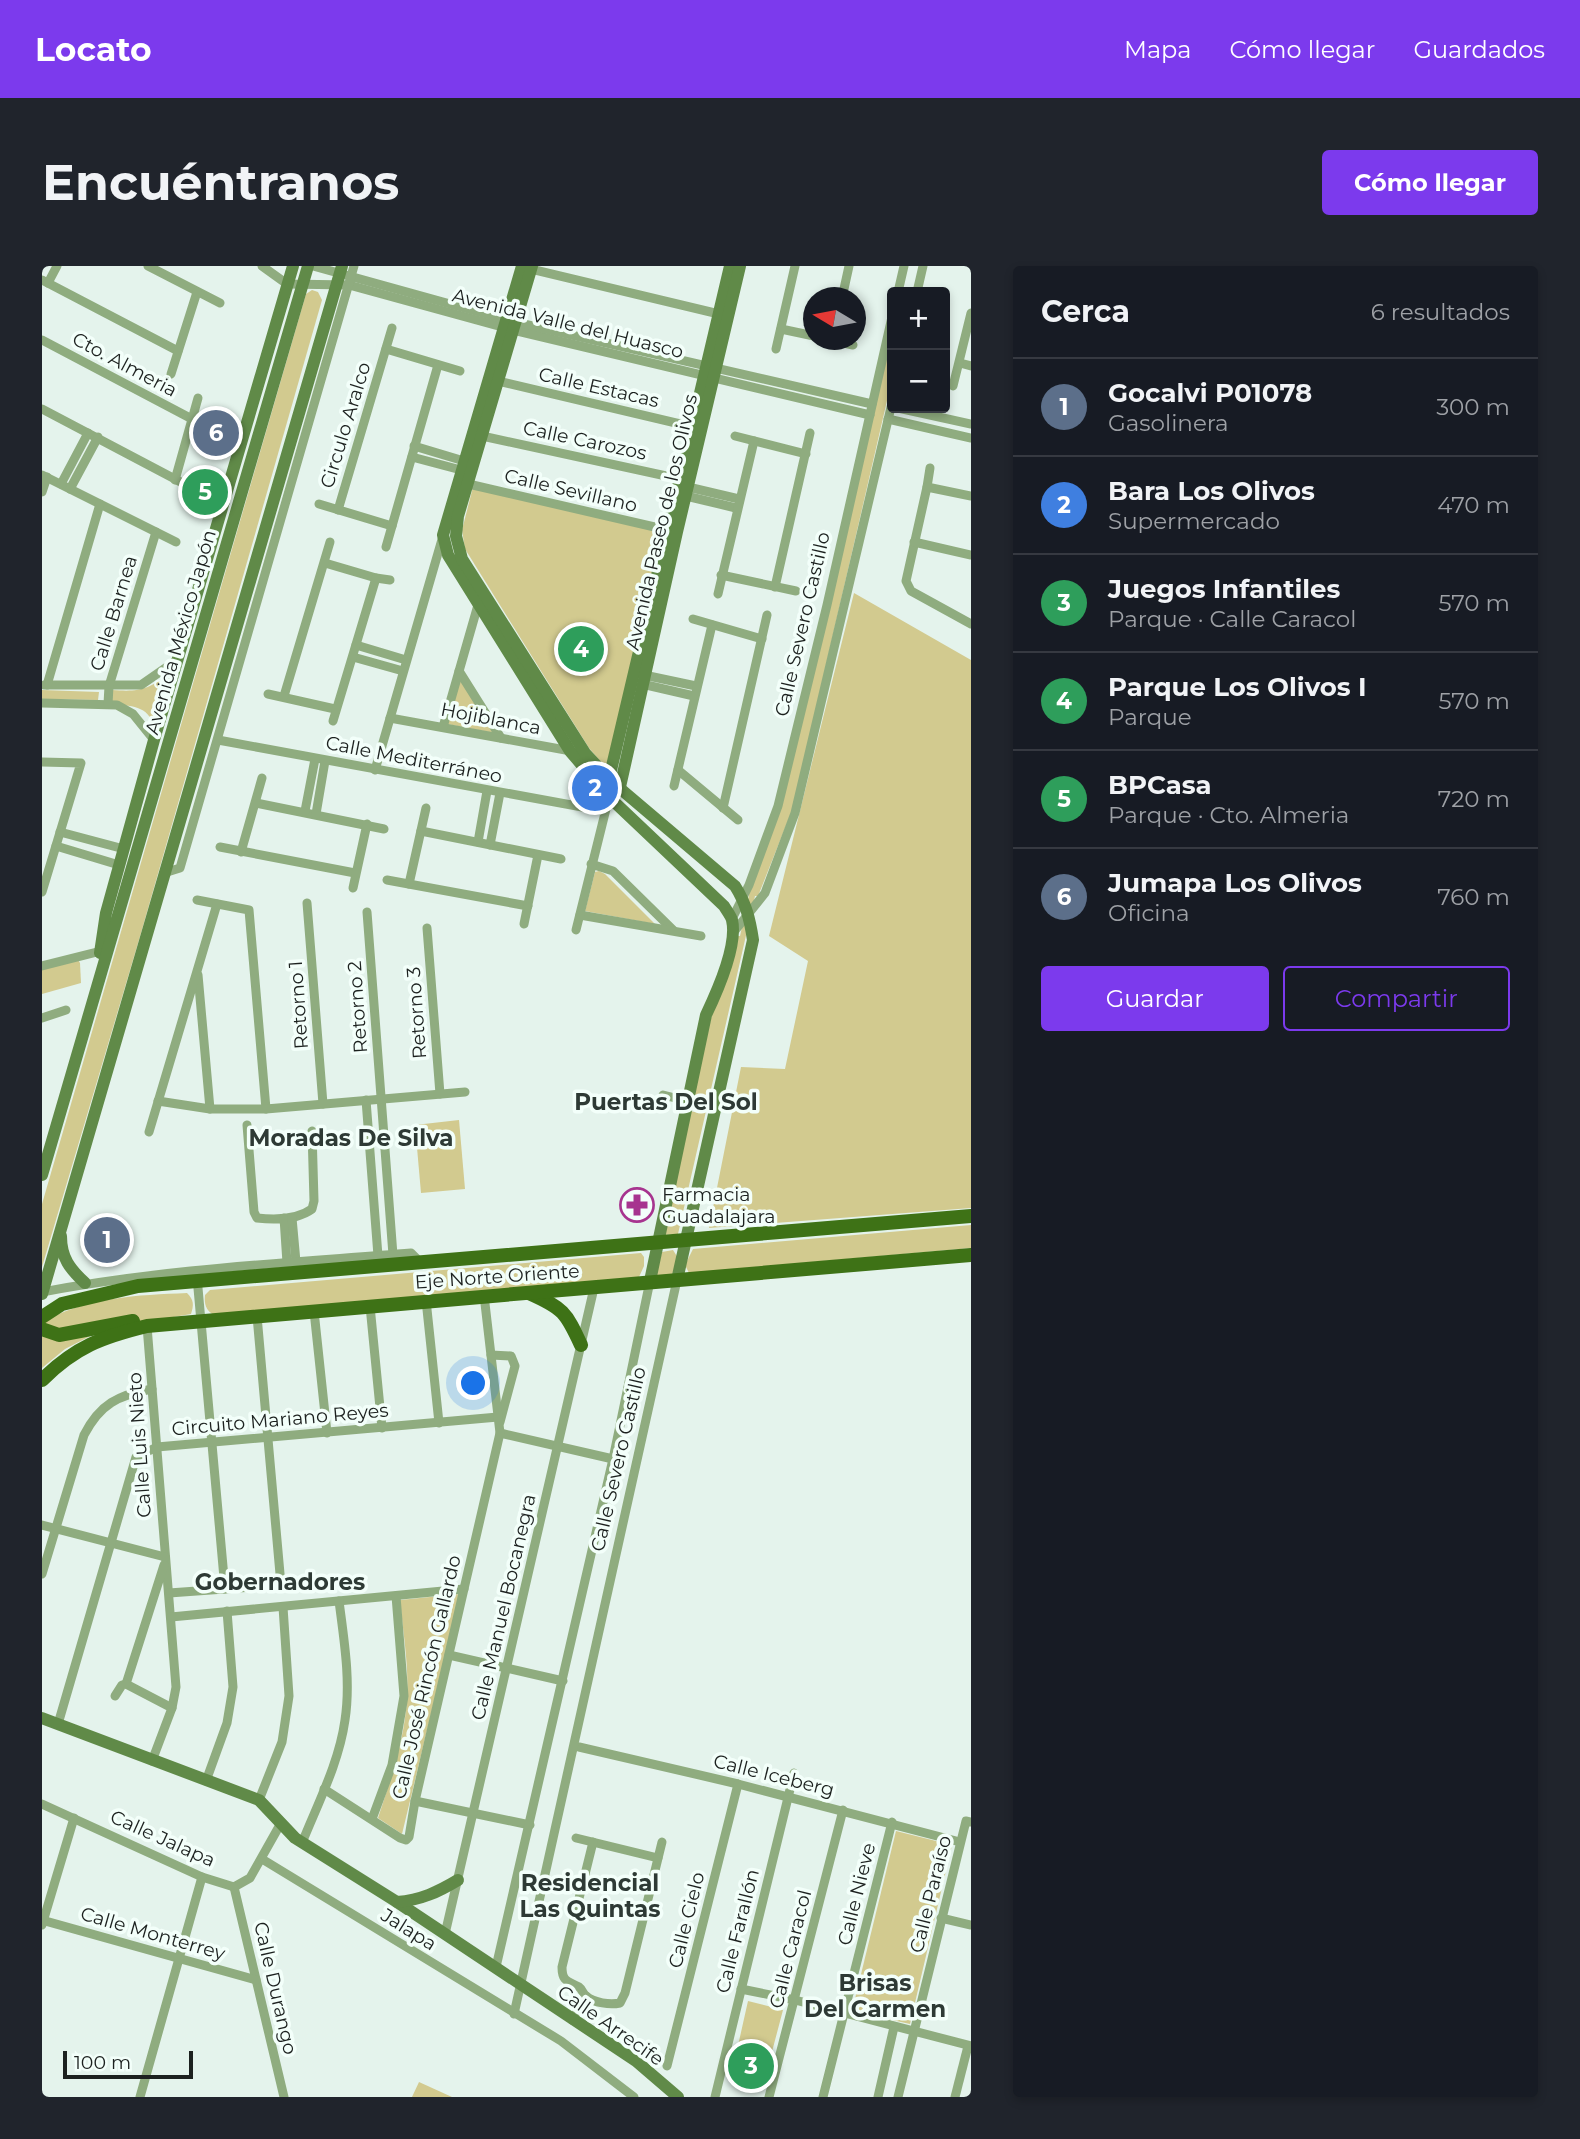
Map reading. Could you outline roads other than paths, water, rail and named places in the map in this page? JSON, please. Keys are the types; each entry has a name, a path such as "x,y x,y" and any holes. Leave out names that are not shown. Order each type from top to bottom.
{"main road":[{"name":"Eje Norte Oriente","path":"42,1317 62,1304 138,1286 197,1276 236,1278 971,1216"},
{"name":"Eje Norte Oriente","path":"42,1380 63,1359 110,1335 147,1326 525,1291 594,1288 971,1255"},
{"path":"236,1278 248,1267"},
{"path":"115,1292 127,1277"},
{"path":"525,1291 550,1303 569,1317 580,1345"},
{"path":"42,1329 59,1335 138,1321 147,1326"}],"street":[{"path":"57,266 45,282 178,351"},
{"path":"148,266 220,303"},
{"path":"262,266 287,284"},
{"name":"Avenida México Japón","path":"42,1175 102,968 106,913 119,865 293,266"},
{"name":"Avenida México Japón","path":"104,950 302,285 310,266"},
{"name":"Avenida Valle del Huasco","path":"310,266 510,325 872,404"},
{"path":"354,266 344,277 164,873 42,1292 127,1277 197,1276 291,1262 411,1254 422,1263"},
{"name":"Avenida Paseo de los Olivos","path":"611,789 672,531 685,487 711,371 719,314 730,266"},
{"name":"Avenida Paseo de los Olivos","path":"685,487 693,427 740,266"},
{"path":"776,349 795,266"},
{"path":"844,287 849,266"},
{"path":"899,287 904,266"},
{"path":"919,287 923,266"},
{"path":"375,770 443,535 528,267 719,314"},
{"path":"164,873 180,868 218,740 344,277"},
{"name":"Avenida Valle del Huasco","path":"287,284 302,285 344,277"},
{"path":"171,374 197,292"},
{"path":"953,386 971,313"},
{"path":"510,325 482,436 463,474 456,536 463,559 611,789 734,886 742,896 749,915"},
{"name":"Circulo Aralco","path":"338,510 392,328"},
{"path":"781,328 803,333"},
{"name":"Calle Severo Castillo","path":"496,1968 613,1459 656,1243 706,1015 723,979 733,933 732,919 749,885 778,806 828,605 887,339"},
{"name":"Cto. Almeria","path":"42,340 192,419"},
{"name":"Circulo Aralco","path":"386,349 460,371"},
{"path":"960,363 971,366"},
{"path":"386,547 439,365"},
{"name":"Avenida Valle del Huasco","path":"711,371 870,415"},
{"name":"Calle Estacas","path":"498,381 693,427"},
{"name":"Cto. Almeria","path":"175,480 198,398"},
{"path":"42,409 192,488"},
{"path":"250,410 264,414"},
{"name":"Calle Severo Castillo","path":"733,933 765,893 795,813 890,413"},
{"path":"921,413 971,424"},
{"path":"888,419 971,438"},
{"path":"65,486 88,433"},
{"path":"775,587 810,433"},
{"name":"Calle Carozos","path":"482,436 685,487 737,504"},
{"path":"735,436 806,453"},
{"path":"65,486 98,437"},
{"path":"718,594 754,440"},
{"path":"414,446 463,474"},
{"path":"412,457 463,474"},
{"path":"930,468 907,586 911,591 971,624"},
{"name":"Calle Sevillano","path":"463,474 672,531"},
{"path":"42,492 44,476 176,542"},
{"path":"927,487 971,496"},
{"path":"100,504 45,685 141,685 177,660"},
{"name":"Circulo Aralco","path":"319,504 392,526"},
{"name":"Avenida Paseo de los Olivos","path":"611,789 643,680 672,531"},
{"name":"Calle Barnea","path":"108,704 109,686 156,532"},
{"path":"443,535 448,555 570,751 611,789 724,906 732,919"},
{"path":"212,541 225,545"},
{"path":"284,696 330,542"},
{"path":"914,542 971,555"},
{"path":"325,564 390,580"},
{"path":"722,575 796,591"},
{"path":"333,721 376,578"},
{"path":"443,726 478,605"},
{"path":"723,808 767,615"},
{"path":"693,620 762,639"},
{"path":"674,786 712,625"},
{"path":"356,645 406,660"},
{"path":"353,657 403,671"},
{"path":"459,671 501,738"},
{"path":"643,680 695,691"},
{"path":"268,694 335,709"},
{"path":"42,703 117,705 133,714 154,740"},
{"name":"Hojiblanca","path":"390,718 586,753"},
{"name":"Calle Mediterráneo","path":"218,740 602,811"},
{"path":"305,811 320,760"},
{"path":"316,814 320,760"},
{"path":"42,762 81,763 42,892"},
{"path":"678,769 738,820"},
{"path":"241,852 262,778"},
{"path":"576,930 602,811 611,789"},
{"path":"478,842 487,791"},
{"path":"490,845 500,793"},
{"path":"256,803 384,829"},
{"path":"409,884 426,808"},
{"path":"353,888 367,824"},
{"path":"421,831 561,859"},
{"path":"60,832 124,849"},
{"path":"56,846 119,865"},
{"path":"220,847 355,873"},
{"path":"524,924 538,855"},
{"path":"591,864 613,871 674,931"},
{"path":"387,880 528,906"},
{"path":"197,900 249,910 266,1109"},
{"name":"Retorno 1","path":"307,903 323,1104"},
{"path":"149,1132 217,904"},
{"name":"Retorno 2","path":"367,912 393,1255"},
{"path":"580,915 701,936"},
{"name":"Calle Severo Castillo","path":"520,1987 753,940 749,915"},
{"name":"Retorno 3","path":"427,928 440,1094"},
{"path":"42,965 104,950"},
{"path":"198,968 210,1109"},
{"path":"42,1018 66,1010"},
{"path":"158,1101 210,1109 266,1109 465,1092"},
{"path":"663,1095 716,1108"},
{"path":"366,1101 378,1256"},
{"path":"247,1125 254,1212 257,1218 288,1218 309,1212 314,1202 312,1131"},
{"path":"373,1193 387,1192"},
{"path":"288,1218 291,1262"},
{"path":"61,1226 61,1245 65,1260 85,1283"},
{"path":"197,1276 225,1589"},
{"name":"Calle Manuel Bocanegra","path":"445,1934 594,1288"},
{"name":"Calle José Rincón Gallardo","path":"484,1295 499,1425"},
{"path":"426,1300 439,1423"},
{"path":"370,1306 382,1428"},
{"path":"314,1311 327,1433"},
{"path":"169,1593 281,1585 257,1316"},
{"name":"Calle Luis Nieto","path":"147,1326 176,1687 172,1708 152,1760"},
{"name":"Calle José Rincón Gallardo","path":"324,1789 400,1838 406,1840 409,1837 499,1425 515,1366 511,1356 491,1355"},
{"path":"42,1574 83,1435 93,1416 111,1401 128,1393 152,1389"},
{"name":"Circuito Mariano Reyes","path":"58,1724 136,1457 157,1447 439,1423 499,1425 613,1459"},
{"path":"42,1525 165,1559"},
{"name":"Calle Luis Nieto","path":"126,1684 165,1559"},
{"path":"171,1617 464,1589"},
{"path":"372,1819 392,1765 404,1696 396,1596"},
{"path":"302,1843 335,1763 346,1720 347,1670 339,1601"},
{"path":"42,1718 259,1800 282,1742 289,1696 283,1607"},
{"path":"206,1782 227,1723 233,1688 227,1611"},
{"path":"449,1655 563,1681"},
{"path":"115,1696 122,1685 126,1684 172,1708"},
{"name":"Calle Iceberg","path":"579,1747 789,1796 960,1842"},
{"name":"Calle Farallón","path":"715,2097 794,1773"},
{"name":"Calle Cielo","path":"667,2066 738,1784"},
{"name":"Calle Arrecife","path":"259,1800 302,1843 397,1902 520,1987 636,2061 678,2097"},
{"path":"415,1801 530,1825"},
{"name":"Calle Jalapa","path":"42,1804 202,1877 234,1886"},
{"name":"Calle Caracol","path":"769,2097 843,1810"},
{"path":"43,1922 74,1818"},
{"name":"Calle Nieve","path":"823,2097 892,1822"},
{"name":"Calle Paraíso","path":"898,2097 960,1842 968,1822"},
{"path":"234,1886 250,1878 281,1823"},
{"path":"576,1838 658,1857"},
{"path":"593,1842 562,1967 565,1982 582,1990 586,1996 610,2006 620,2003 625,1993 662,1842"},
{"name":"Jalapa","path":"262,1859 561,2040 634,2097"},
{"path":"140,2097 202,1877"},
{"path":"397,1902 415,1901 436,1894 458,1880"},
{"name":"Calle Durango","path":"234,1886 284,2097"},
{"path":"942,1918 971,1925"},
{"name":"Calle Monterrey","path":"43,1922 256,1980"},
{"path":"514,2011 520,1987"},
{"path":"741,1989 794,2000 970,2046 955,2097"},
{"path":"572,2020 586,1996"},
{"path":"878,2097 894,2027"}],"place":[{"name":"Jumapa Los Olivos","path":"216,433"},
{"name":"BPCasa","path":"205,492"},
{"name":"Parque Los Olivos I","path":"581,649"},
{"name":"Bara Los Olivos","path":"595,788"},
{"name":"Farmacia Guadalajara","path":"637,1205"},
{"name":"Gocalvi P01078","path":"107,1240"},
{"name":"Juegos Infantiles","path":"751,2066"}],"district":[{"name":"Puertas Del Sol","path":"666,1102"},
{"name":"Moradas De Silva","path":"351,1138"},
{"name":"Gobernadores","path":"280,1582"},
{"name":"Residencial Las Quintas","path":"590,1896"},
{"name":"Brisas Del Carmen","path":"875,1996"}]}
